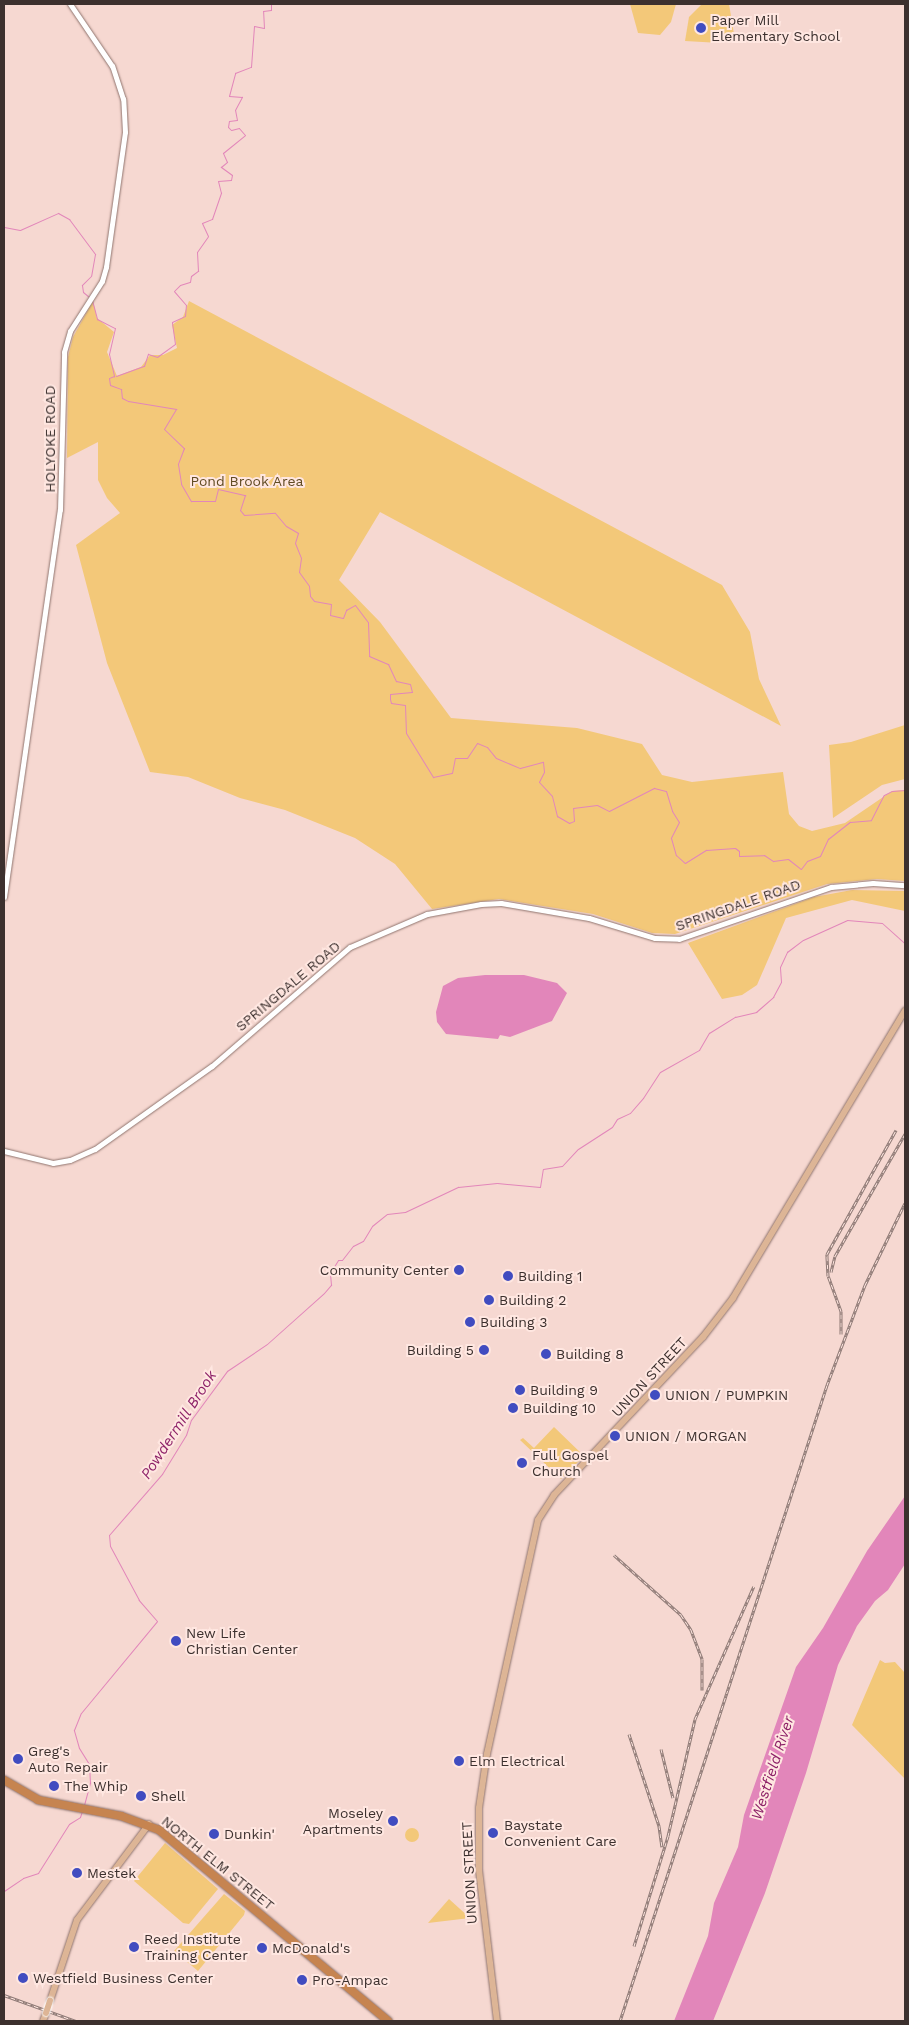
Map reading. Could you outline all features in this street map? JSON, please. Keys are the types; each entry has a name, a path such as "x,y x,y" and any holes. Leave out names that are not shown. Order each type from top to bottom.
{"highway":[{"name":"NORTH ELM STREET","path":"4,1780 38,1800 149,1824 176,1842 388,2021"}],"main road":[{"name":"UNION STREET","path":"497,2021 481,1887 479,1808 487,1754 538,1520 554,1495 697,1344 733,1298 905,1011"},
{"path":"43,2021 78,1920 149,1824"}],"street":[{"name":"HOLYOKE ROAD","path":"4,897 60,510 62,361 70,331 106,267 125,116 120,85 112,66 70,4"},
{"name":"SPRINGDALE ROAD","path":"4,1152 53,1163 70,1160 95,1149 212,1066 343,953 370,937 427,914 481,904 501,903 589,918 656,938 679,938 831,887 872,884 905,885"}],"green space":[{"path":"630,4 676,4 671,22 660,35 638,33"},
{"path":"702,4 729,4 734,34 720,43 685,41 689,17"},
{"name":"Pond Brook Area","path":"93,301 97,318 114,332 107,352 117,376 141,367 150,355 163,355 177,348 172,325 183,317 189,301 722,585 750,632 759,679 781,726 380,512 339,580 380,622 451,718 577,728 642,744 662,775 692,782 783,772 789,814 799,826 812,831 845,823 892,791 905,790 905,881 877,879 827,884 675,934 652,933 593,914 499,899 432,909 395,864 355,838 285,810 240,798 188,777 150,772 107,663 76,545 120,513 107,498 98,480 98,442 67,458 68,357 73,337"},
{"path":"905,725 905,779 882,785 833,818 829,745 851,742"},
{"path":"852,890 905,891 905,911 852,900 786,918 757,985 742,995 722,999 688,943 814,897"},
{"path":"554,1427 584,1456 561,1479 520,1440 523,1438 534,1448"},
{"path":"880,1660 885,1663 895,1662 905,1673 905,1779 852,1725"},
{"path":"409,1828 415,1828 419,1835 415,1842 409,1842 405,1838 405,1832"},
{"path":"165,1843 218,1889 189,1924 183,1923 134,1881"},
{"path":"224,1894 245,1911 244,1915 198,1971 174,1951"},
{"path":"449,1899 470,1918 428,1923"}],"water":[{"path":"485,975 524,975 557,983 567,993 552,1021 510,1037 500,1035 498,1039 446,1034 437,1022 436,1012 443,986 458,978"},
{"name":"Westfield River","path":"905,1496 905,1564 888,1590 875,1601 857,1626 838,1665 806,1773 765,1893 713,2021 674,2021 708,1936 714,1903 738,1847 744,1815 796,1667 823,1628 867,1551"}],"waterway":[{"path":"116,376 144,366 148,354 157,357 175,344 172,322 185,316 186,305 174,291 180,285 190,282 191,276 198,271 197,252 208,236 202,223 212,219 221,193 218,181 231,180 232,175 221,167 227,162 223,153 245,135 239,128 231,130 228,127 229,121 237,120 235,110 242,97 229,96 235,73 251,67 254,26 264,28 263,11 271,10 271,4"},
{"path":"4,227 20,230 58,213 69,219 95,254 91,276 82,285 83,292 89,297"},
{"path":"92,300 97,319 115,328 109,354 114,376 109,378 110,385 121,389 122,398 128,401 176,409 164,429 184,448 178,464 181,484 191,501 215,501 218,489 245,495 240,510 244,515 275,513 286,526 298,533 295,543 301,558 299,572 309,586 310,596 314,601 331,604 330,615 343,618 346,610 355,605 368,622 369,656 388,664 396,681 410,684 412,692 390,694 390,699 391,703 405,705 406,733 433,777 452,773 455,758 467,758 477,743 487,747 496,758 520,768 543,762 544,772 539,782 552,796 557,816 569,823 574,821 573,808 597,805 609,811 654,788 666,791 672,811 679,822 671,838 676,855 685,863 706,850 735,848 739,851 739,856 764,855 773,861 788,859 801,869 807,861 820,856 828,839 850,822 871,820 884,795 892,791 905,790"},
{"name":"Powdermill Brook","path":"84,1805 90,1783 89,1764 79,1748 74,1730 81,1713 157,1621 139,1600 110,1546 109,1535 162,1474 186,1435 191,1420 227,1371 267,1344 324,1293 331,1285 330,1273 338,1260 342,1260 353,1246 363,1241 372,1226 387,1214 405,1212 458,1187 497,1183 540,1187 543,1169 562,1166 578,1149 612,1127 617,1119 630,1113 643,1098 660,1072 699,1050 709,1033 735,1017 756,1012 773,997 781,982 780,967 787,952 803,940 847,920 882,923 905,944"},
{"name":"Powdermill Brook","path":"4,1891 23,1878 38,1873 69,1824 80,1817 82,1811"}],"railway":[{"path":"841,1334 841,1311 828,1276 827,1254 896,1130"},
{"path":"831,1272 835,1256 905,1134"},
{"path":"620,2021 827,1385 865,1285 905,1203"},
{"path":"614,1555 681,1615 691,1630 702,1659 702,1690"},
{"path":"634,1946 668,1836 695,1719 754,1586"},
{"path":"629,1734 659,1826 662,1847"},
{"path":"661,1749 673,1798"},
{"path":"4,1995 76,2021"}],"place":[{"name":"Paper Mill Elementary School","path":"701,28"},
{"name":"Community Center","path":"459,1270"},
{"name":"Building 1","path":"508,1276"},
{"name":"Building 2","path":"489,1300"},
{"name":"Building 3","path":"470,1322"},
{"name":"Building 5","path":"484,1350"},
{"name":"Building 8","path":"546,1354"},
{"name":"Building 9","path":"520,1390"},
{"name":"UNION / PUMPKIN","path":"655,1395"},
{"name":"Building 10","path":"513,1408"},
{"name":"UNION / MORGAN","path":"615,1436"},
{"name":"Full Gospel Church","path":"522,1463"},
{"name":"New Life Christian Center","path":"176,1641"},
{"name":"Greg's Auto Repair","path":"18,1759"},
{"name":"Elm Electrical","path":"459,1761"},
{"name":"The Whip","path":"54,1786"},
{"name":"Shell","path":"141,1796"},
{"name":"Moseley Apartments","path":"393,1821"},
{"name":"Baystate Convenient Care","path":"493,1833"},
{"name":"Dunkin'","path":"214,1834"},
{"name":"Mestek","path":"77,1873"},
{"name":"Reed Institute Training Center","path":"134,1947"},
{"name":"McDonald's","path":"262,1948"},
{"name":"Westfield Business Center","path":"23,1978"},
{"name":"Pro-Ampac","path":"302,1980"}]}
